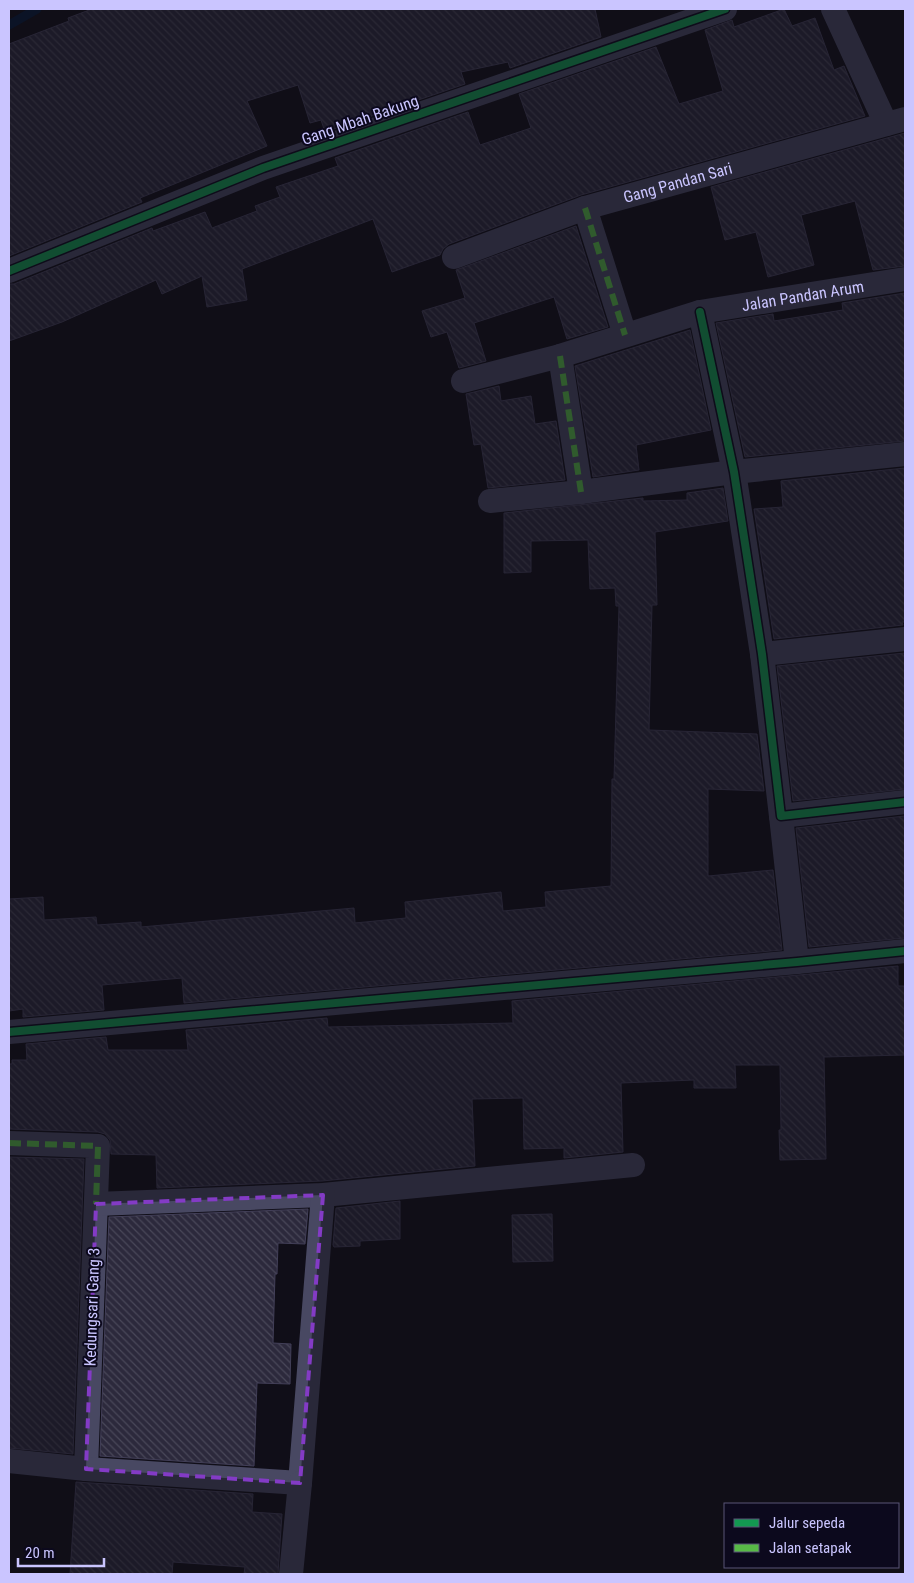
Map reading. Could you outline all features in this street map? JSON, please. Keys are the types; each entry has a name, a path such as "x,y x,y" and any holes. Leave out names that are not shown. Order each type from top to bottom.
{"street":[{"name":"Gang Mbah Bakung","path":"9,271 263,168 725,9"},
{"path":"833,9 896,122"},
{"name":"Gang Pandan Sari","path":"454,257 585,208 896,122"},
{"path":"585,208 625,335"},
{"name":"Jalan Pandan Arum","path":"463,381 560,356 700,312 905,279"},
{"path":"700,312 734,472 762,654 797,962"},
{"path":"560,356 580,492"},
{"path":"490,501 905,454"},
{"path":"762,654 905,639"},
{"path":"781,816 905,802"},
{"path":"9,1032 905,951"},
{"name":"Kedungsari Gang 3","path":"9,1143 98,1146 86,1469"},
{"path":"96,1204 323,1195 633,1165"},
{"path":"292,1574 323,1195"},
{"path":"9,1461 86,1469 300,1483"}],"highlighted area":[{"path":"323,1195 300,1483 86,1469 96,1204"}],"building":[{"path":"92,9 595,9 601,37 510,68 508,62 461,72 465,84 325,132 321,120 310,123 298,85 247,101 267,146 140,198 142,202 9,256 9,44 69,21 68,18"},
{"path":"784,9 792,26 815,18 834,70 844,66 865,116 581,195 449,244 440,255 392,272 373,219 242,269 247,300 207,307 202,276 162,294 156,280 62,322 9,341 9,284 14,284 152,228 153,231 205,212 212,228 257,211 255,206 280,197 276,187 338,166 335,158 468,112 480,145 531,128 519,94 656,47 679,104 723,91 705,30 732,20 734,27"},
{"path":"905,133 905,266 873,270 855,201 801,215 814,265 768,277 756,232 725,240 711,187"},
{"path":"576,226 608,327 567,339 554,297 474,323 486,361 459,368 447,332 431,337 422,311 465,298 456,270"},
{"path":"905,293 905,441 745,457 716,323 773,314 774,321 843,310 842,303"},
{"path":"690,330 711,430 636,445 639,470 593,477 575,366"},
{"path":"499,386 501,401 531,396 535,424 556,421 565,480 488,488 481,444 474,445 466,394"},
{"path":"905,468 905,622 902,622 903,625 774,639 754,509 783,507 781,481"},
{"path":"723,488 728,521 655,532 657,605 652,605 649,730 757,734 764,791 708,789 708,876 773,870 782,950 184,1003 182,978 102,985 104,1010 23,1017 23,1009 9,1011 9,899 43,897 44,920 96,917 97,925 141,922 141,927 354,908 355,923 406,918 405,902 501,892 503,911 546,907 545,892 611,886 612,779 614,779 619,606 616,606 615,588 590,589 588,540 531,541 531,572 504,573 504,513 643,498 643,501 687,500 687,493"},
{"path":"905,653 905,789 793,801 777,666"},
{"path":"905,816 905,938 809,947 796,828"},
{"path":"898,966 898,986 905,986 905,1055 824,1057 826,1159 780,1160 780,1065 735,1065 736,1088 694,1088 694,1080 621,1083 623,1152 564,1158 564,1148 524,1149 523,1098 472,1099 475,1166 322,1181 157,1188 156,1155 111,1154 110,1140 105,1134 98,1132 9,1129 9,1064 12,1064 12,1060 27,1060 26,1044 106,1037 108,1050 188,1050 186,1030 327,1018 328,1027 513,1023 512,1001"},
{"path":"9,1157 84,1159 73,1454 9,1448"},
{"path":"400,1201 400,1239 360,1241 360,1246 334,1247 336,1208"},
{"path":"308,1209 305,1244 278,1243 273,1343 291,1344 290,1384 257,1383 254,1466 100,1456 109,1217"},
{"path":"552,1214 553,1261 513,1262 512,1215"},
{"path":"76,1482 253,1494 252,1512 282,1514 278,1574 244,1574 245,1567 173,1562 172,1574 70,1574"}],"waterway":[{"path":"9,25 37,9"}],"marked path":[{"path":"585,208 625,335"},
{"path":"560,356 581,492"},
{"path":"9,1143 98,1146 96,1204"}],"cycle path":[{"path":"9,271 263,168 725,9"},
{"path":"700,312 734,472 762,654 781,816 905,802"},
{"path":"9,1032 905,951"}]}
